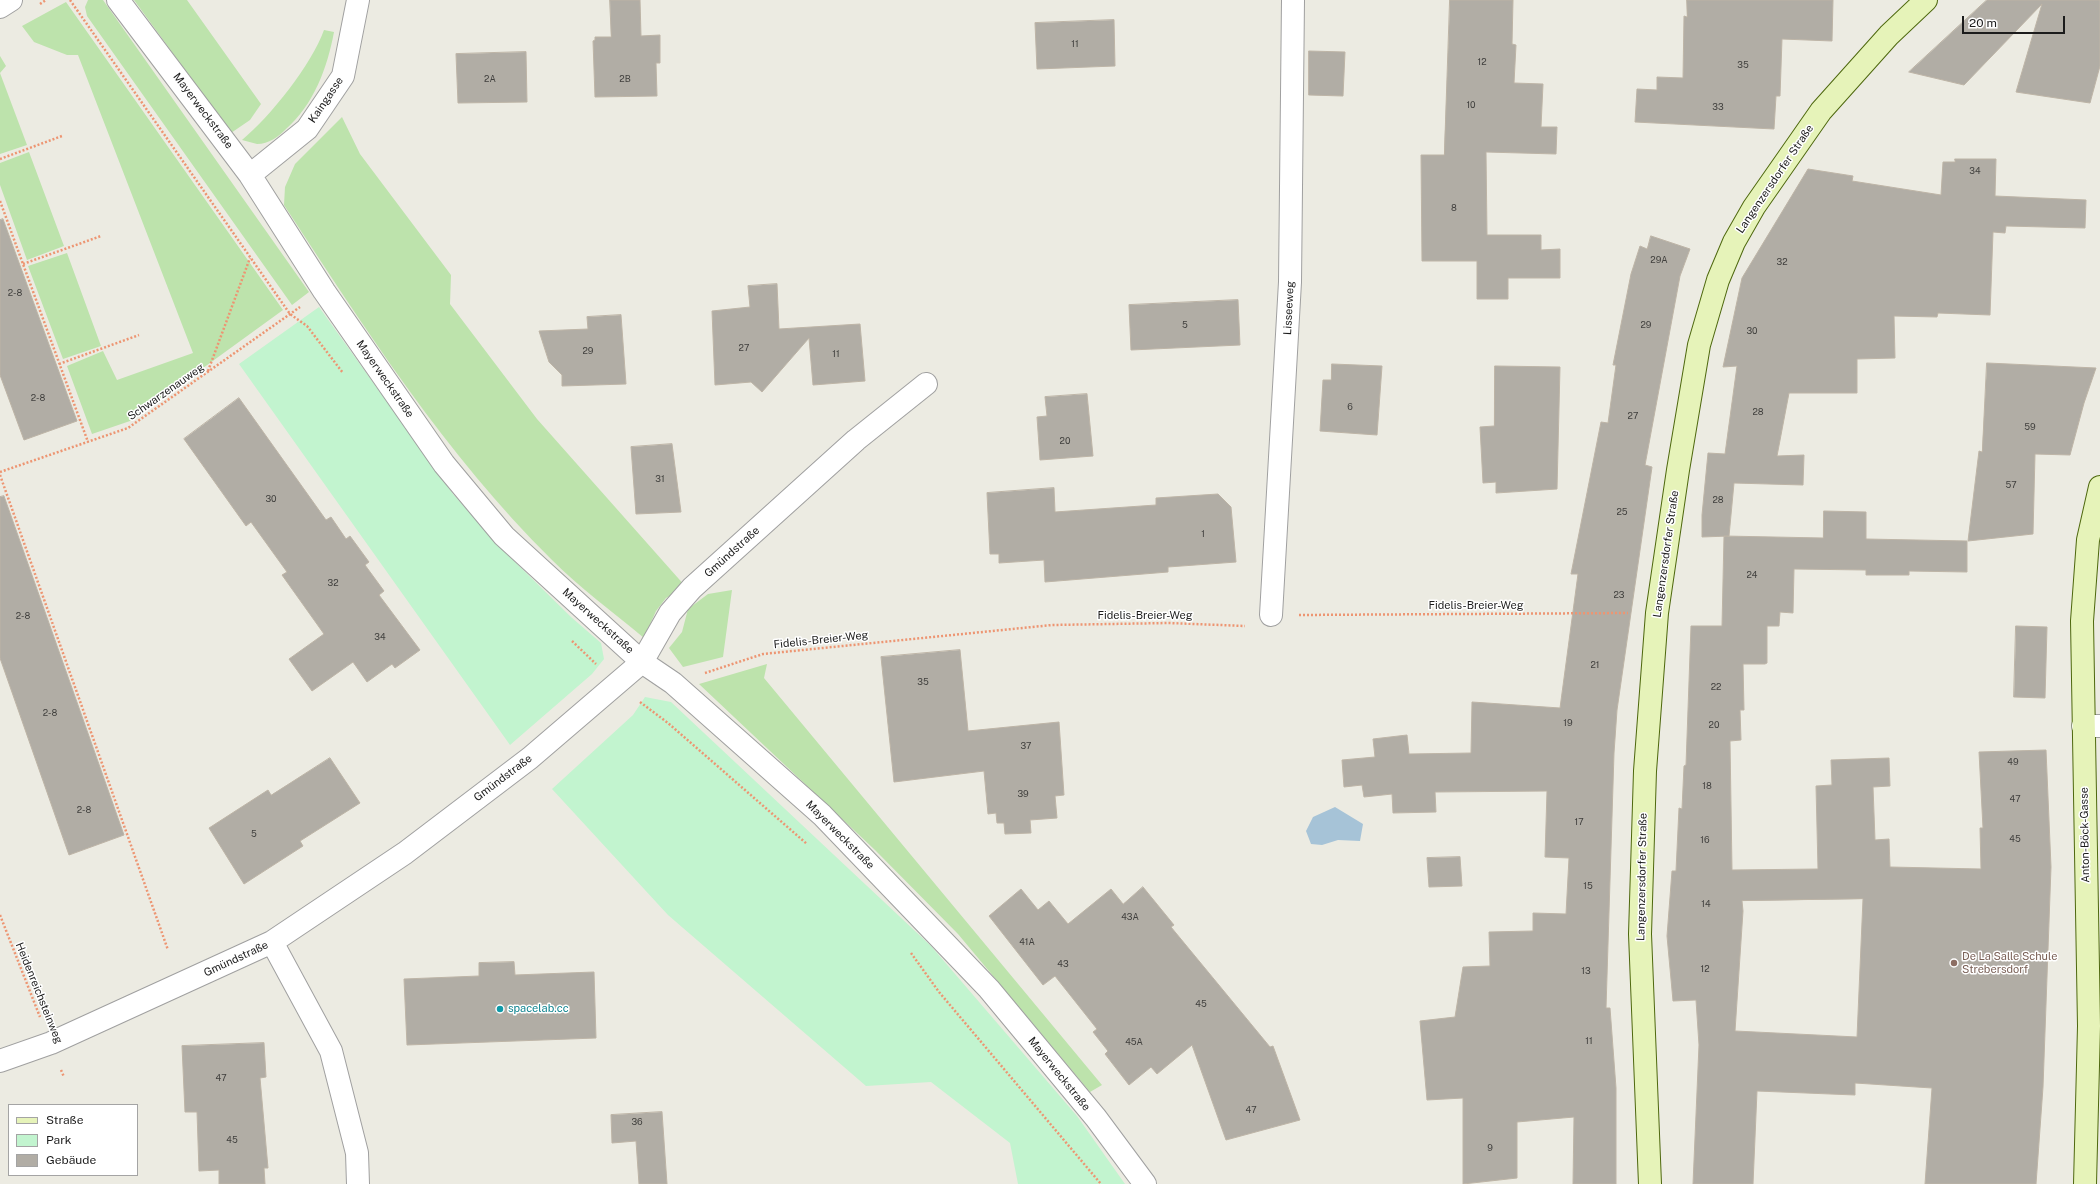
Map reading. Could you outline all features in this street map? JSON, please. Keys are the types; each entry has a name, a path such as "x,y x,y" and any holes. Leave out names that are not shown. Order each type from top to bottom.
{"main road":[{"name":"Langenzersdorfer Straße","path":"1650,1184 1640,934 1645,771 1657,613 1678,470 1699,345 1718,280 1734,242 1758,201 1822,111 1889,35 1926,0"},
{"name":"Anton-Böck-Gasse","path":"2085,1184 2089,1026 2091,726 2082,621 2088,540 2100,487"}],"street":[{"path":"0,7 11,0"},
{"name":"Mayerweckstraße","path":"118,0 250,175 324,292 444,464 504,536 642,662 673,683 822,815 989,989 1096,1118 1145,1184"},
{"name":"Kaingasse","path":"250,175 307,129 343,76 358,0"},
{"name":"Lisseeweg","path":"1271,615 1290,282 1293,0"},
{"name":"Gmündstraße","path":"0,1061 51,1043 272,942 417,843 530,758 642,662 670,613 692,588 856,440 926,384"},
{"path":"272,942 331,1051 357,1153 358,1184"}],"path":[{"path":"0,159 62,136"},
{"path":"0,201 88,442"},
{"path":"23,264 101,236"},
{"path":"208,372 250,257"},
{"name":"Schwarzenauweg","path":"0,474 128,428 324,292"},
{"path":"59,364 139,335"},
{"path":"0,474 168,950"},
{"name":"Fidelis-Breier-Weg","path":"638,700 673,683 763,654 1052,625 1169,623 1259,627 1271,615 1657,613"},
{"name":"Heidenreichsteinweg","path":"0,915 64,1077"}],"green space":[{"path":"88,0 103,0 309,292 292,305 87,16 85,7"},
{"path":"134,0 187,0 261,104 250,120 231,133"},
{"path":"66,2 283,310 130,421 92,434 67,366 103,351 117,380 193,353 78,55 67,55 34,42 22,26"},
{"path":"324,30 334,32 323,72 312,97 296,119 283,132 269,141 257,144 242,140 265,118 289,89 310,58"},
{"path":"0,56 6,66 0,73"},
{"path":"0,73 27,145 0,154"},
{"path":"342,117 360,154 451,275 450,304 537,419 686,587 666,598 656,611 644,638 562,570 513,519 476,477 408,390 284,205 285,187 295,164"},
{"path":"29,152 64,246 27,260 0,185 0,163"},
{"path":"67,253 101,346 63,359 28,266"},
{"path":"319,307 453,494 509,556 571,617 601,643 604,659 592,674 510,745 239,364"},
{"path":"732,590 723,657 683,667 669,648 682,632 688,609 708,594"},
{"path":"767,664 764,678 1102,1085 1090,1092 958,934 875,850 699,684"},
{"path":"645,697 671,702 931,946 1077,1116 1125,1184 1018,1184 1010,1143 931,1082 866,1086 668,915 552,789 633,715"}],"water":[{"path":"1335,807 1363,824 1360,841 1338,840 1322,845 1311,844 1306,831 1313,817"}],"building":[{"path":"610,0 640,0 641,36 660,35 660,63 656,63 657,96 595,97 593,41 595,40 595,37 611,37"},
{"path":"1450,0 1513,0 1512,44 1516,45 1514,83 1543,84 1541,127 1557,127 1556,154 1486,152 1487,235 1541,235 1541,250 1560,249 1560,278 1508,278 1508,299 1477,299 1477,261 1422,261 1421,155 1444,155"},
{"path":"1687,0 1833,0 1832,41 1782,39 1780,96 1776,96 1774,129 1635,122 1637,89 1657,90 1657,77 1683,78 1684,16 1687,17"},
{"path":"1987,0 2100,0 2100,66 2090,103 2016,92 2042,4 1964,85 1909,72"},
{"path":"1114,20 1115,66 1037,69 1035,23"},
{"path":"1309,51 1345,52 1343,96 1309,95"},
{"path":"526,52 527,102 458,103 456,54"},
{"path":"1955,159 1996,159 1995,196 2086,200 2085,228 2006,226 2005,233 1993,232 1990,315 1938,313 1937,317 1894,316 1895,358 1857,359 1857,393 1789,393 1777,456 1804,455 1803,485 1734,483 1729,536 1702,537 1702,515 1708,453 1725,454 1737,366 1723,367 1742,278 1808,169 1853,176 1852,181 1941,195 1943,162 1955,162"},
{"path":"3,219 77,421 24,440 0,375 0,220"},
{"path":"1651,236 1690,249 1680,276 1645,465 1652,467 1617,710 1614,753 1606,1008 1610,1008 1616,1088 1616,1184 1573,1184 1574,1117 1517,1122 1517,1178 1463,1184 1463,1098 1427,1100 1420,1021 1455,1017 1463,967 1490,966 1489,932 1533,931 1533,913 1566,914 1569,858 1545,857 1547,791 1435,792 1436,812 1393,813 1392,794 1364,797 1362,785 1344,787 1342,760 1375,757 1373,739 1407,735 1409,754 1471,753 1472,702 1560,708 1578,574 1571,574 1601,422 1608,423 1616,365 1613,365 1631,274 1640,246 1647,249"},
{"path":"777,284 779,329 860,324 865,381 813,385 809,338 762,392 751,382 715,385 712,311 750,307 748,286"},
{"path":"1238,300 1240,345 1131,350 1129,305"},
{"path":"621,315 626,384 562,386 562,375 549,362 539,331 588,329 587,317"},
{"path":"1987,363 2096,368 2084,403 2070,455 2035,454 2033,534 1968,541 1979,451 1982,452"},
{"path":"1332,364 1382,366 1377,435 1320,431 1323,380 1331,380"},
{"path":"1495,366 1560,367 1557,489 1496,493 1496,482 1483,483 1480,427 1494,426"},
{"path":"1087,394 1093,456 1040,460 1037,417 1047,416 1045,397"},
{"path":"239,398 326,520 331,517 346,539 350,536 369,562 365,565 384,591 379,595 420,650 395,668 392,664 367,682 353,662 312,691 289,659 324,634 282,575 287,572 251,522 246,526 184,439"},
{"path":"672,444 681,512 636,514 631,447"},
{"path":"1054,488 1055,512 1156,505 1156,498 1218,494 1231,507 1236,562 1168,567 1168,572 1045,582 1044,560 999,563 999,554 990,554 987,493"},
{"path":"4,496 124,835 69,855 0,658 0,497"},
{"path":"1824,511 1866,512 1866,539 1967,541 1967,572 1909,571 1909,575 1866,575 1866,570 1794,569 1793,613 1780,612 1779,626 1767,626 1767,663 1743,664 1744,710 1740,710 1741,740 1730,741 1732,870 1818,869 1816,786 1832,785 1831,760 1889,758 1890,786 1873,787 1875,840 1889,839 1890,867 1981,869 1980,828 1983,828 1979,752 2046,750 2051,867 2043,1087 2036,1184 1925,1184 1932,1088 1855,1083 1855,1095 1757,1091 1753,1184 1693,1184 1699,1045 1696,1000 1673,1001 1667,936 1672,871 1676,871 1679,808 1682,809 1684,766 1686,765 1691,626 1722,626 1724,536 1823,538","holes":["1863,899 1857,1037 1735,1031 1743,911 1742,901"]},
{"path":"2016,626 2047,627 2045,698 2014,697"},
{"path":"960,650 968,731 1059,722 1064,795 1055,796 1057,818 1030,820 1031,833 1005,834 1004,823 997,823 996,813 988,814 984,771 894,782 881,657"},
{"path":"330,758 360,803 300,841 303,846 244,884 209,828 268,790 271,795"},
{"path":"1460,857 1462,886 1429,887 1427,858"},
{"path":"1143,887 1174,925 1171,927 1270,1047 1273,1046 1300,1120 1226,1140 1192,1045 1157,1074 1151,1067 1129,1085 1105,1054 1108,1051 1093,1032 1097,1029 1055,976 1043,985 989,916 1021,889 1038,910 1049,901 1068,924 1111,889 1123,904"},
{"name":"spacelab.cc","path":"514,962 515,975 594,972 596,1038 407,1045 404,979 479,976 479,963"},
{"path":"264,1043 266,1077 260,1078 268,1168 264,1168 265,1184 219,1184 219,1170 199,1171 197,1112 185,1112 182,1046"},
{"path":"662,1112 667,1184 639,1184 636,1141 612,1143 611,1115"}],"place":[{"name":"De La Salle Schule Strebersdorf","path":"1954,963"},
{"name":"spacelab.cc","path":"500,1009"}]}
